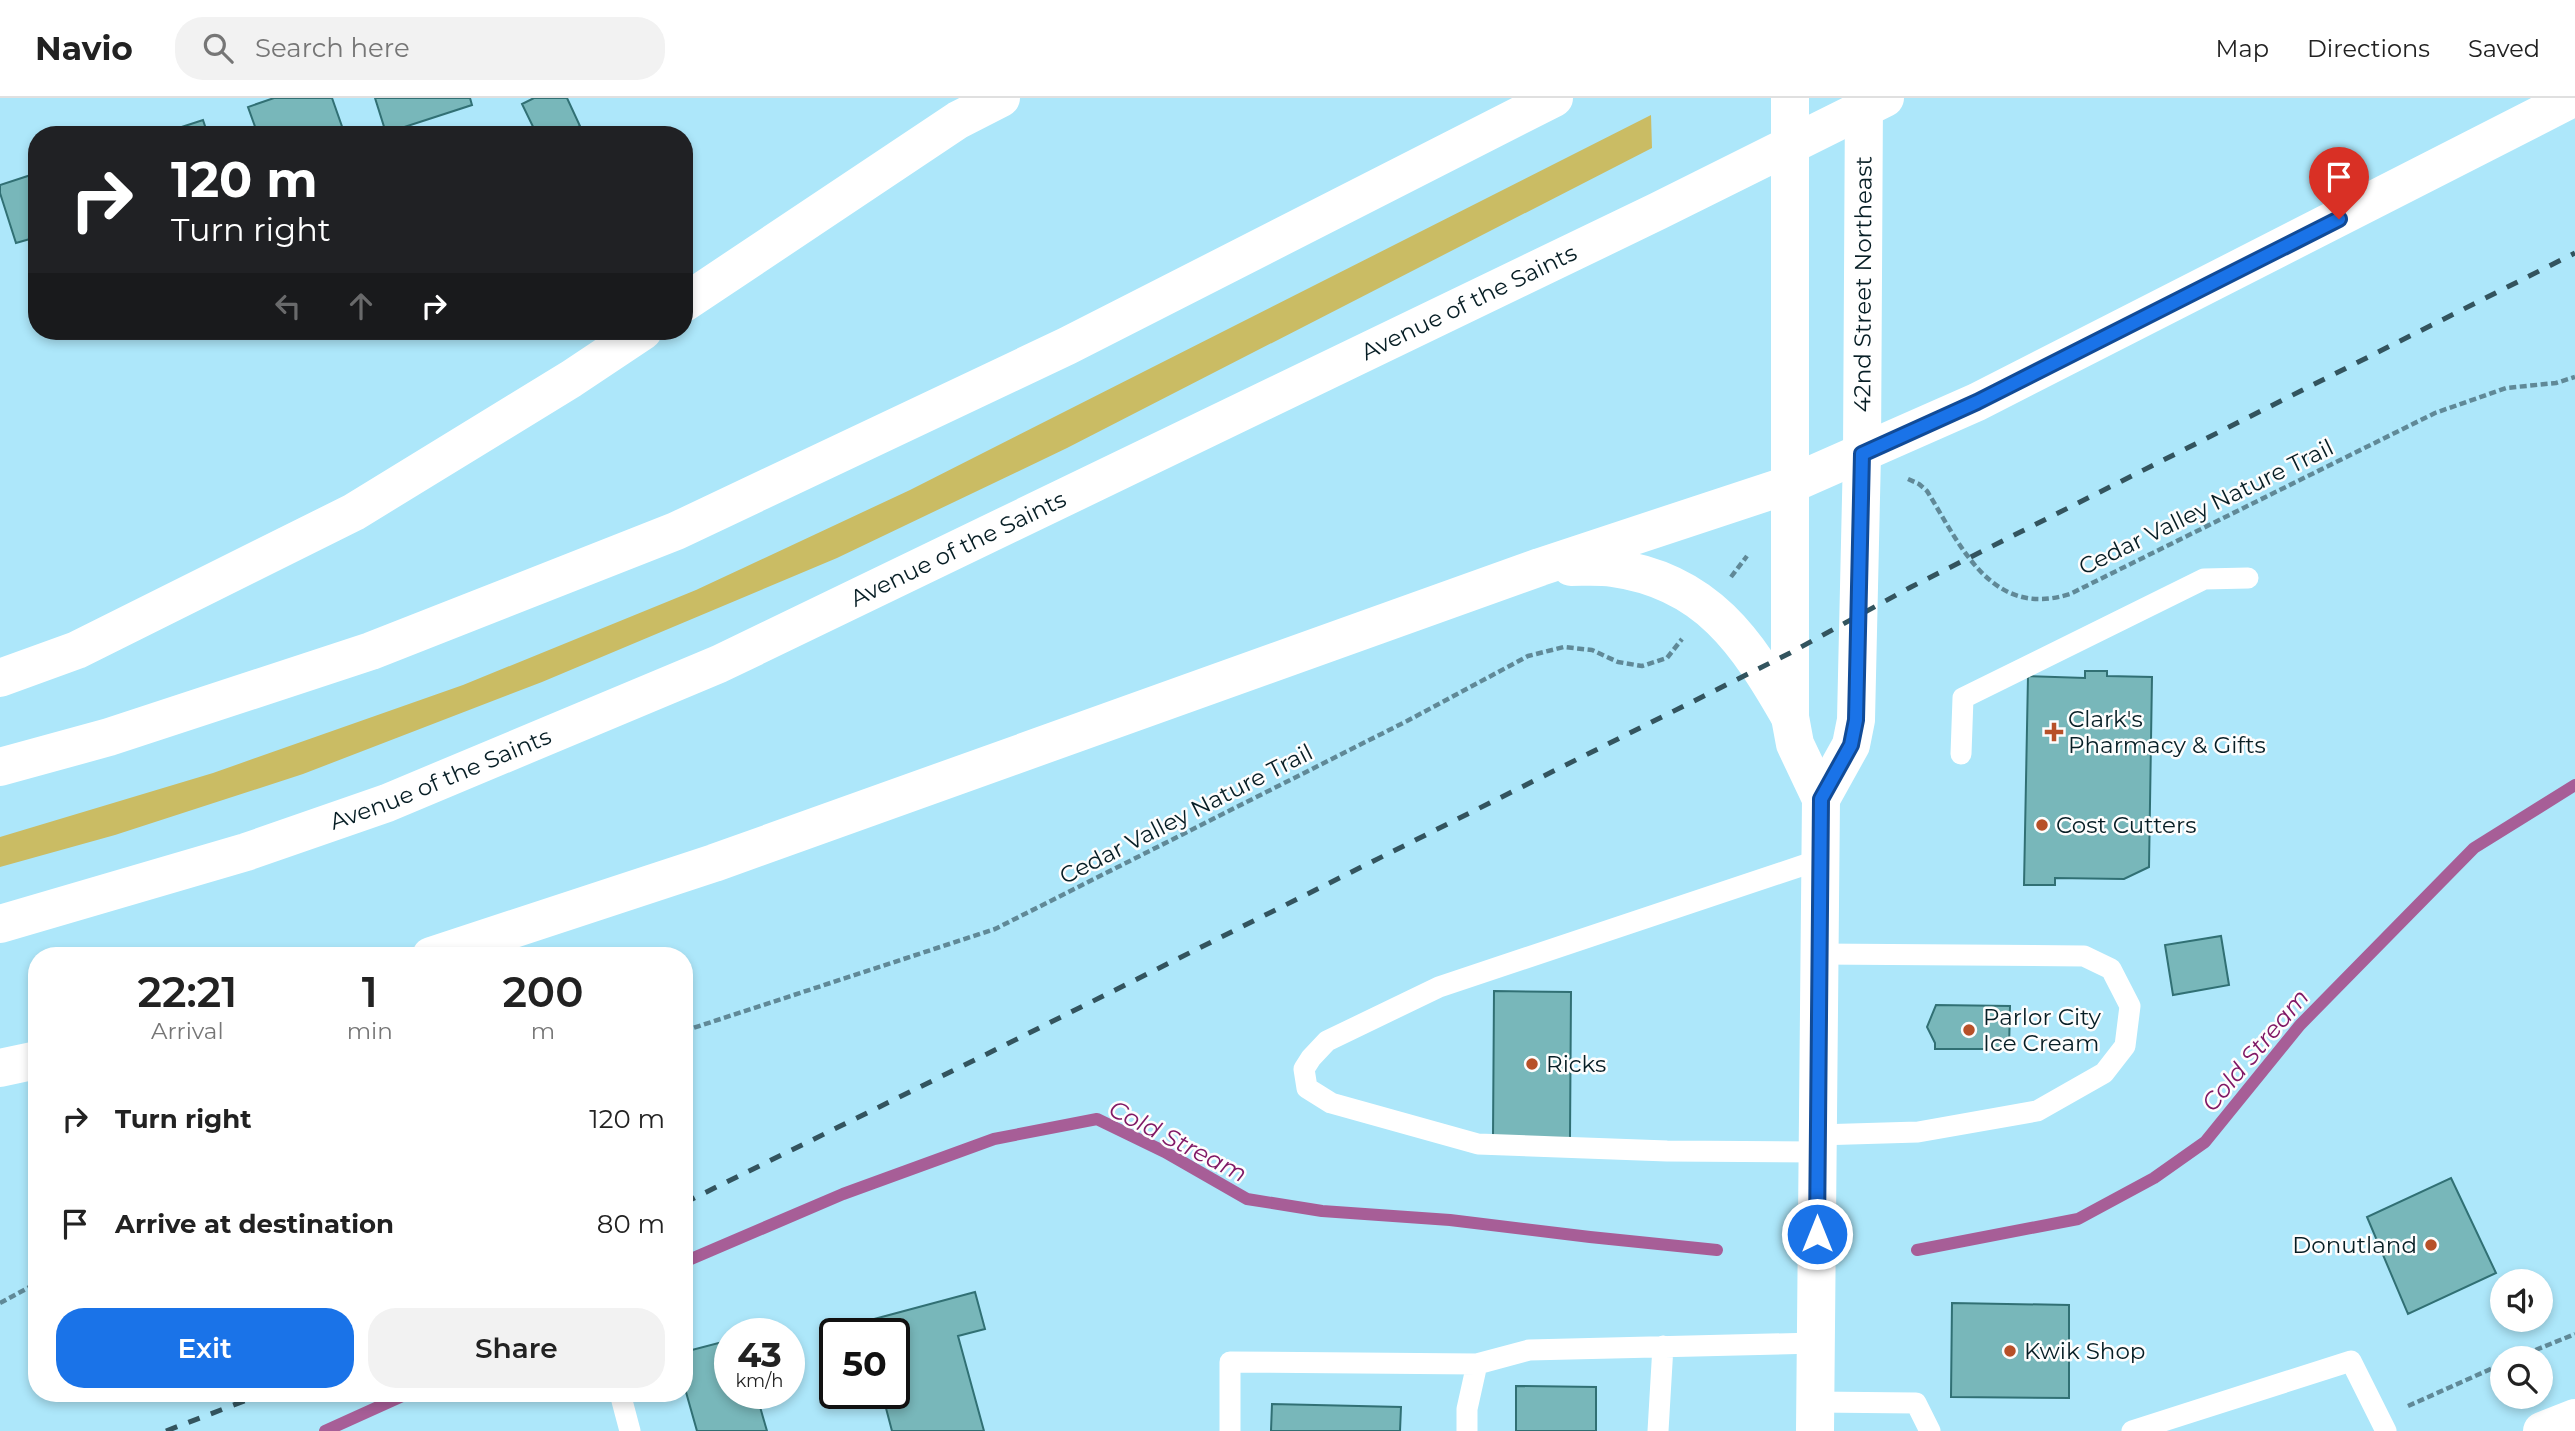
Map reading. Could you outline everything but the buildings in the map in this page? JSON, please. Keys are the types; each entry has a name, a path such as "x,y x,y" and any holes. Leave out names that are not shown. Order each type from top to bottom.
{"main road":[{"path":"693,297 958,120 1001,98"},
{"path":"0,767 109,737 371,651 676,531 1067,346 1554,98"},
{"name":"42nd Street Northeast","path":"1790,98 1790,717 1796,744 1821,799 1815,1416"},
{"name":"42nd Street Northeast","path":"1821,799 1851,745 1856,720 1862,454 1864,98"},
{"name":"Avenue of the Saints","path":"0,924 246,852 387,803 719,664 1658,211 1885,98"},
{"path":"458,947 714,863 1541,567 1791,484 1990,396 2573,98"},
{"path":"0,678 77,650 354,512 571,379 630,340"},
{"path":"1541,567 1611,567 1646,574 1676,587 1707,607 1733,629 1761,667 1790,717"},
{"path":"0,1068 28,1061"},
{"path":"2542,1431 2575,1418"}],"lane":[{"path":"1961,754 1963,698 2204,579 2248,578"},
{"path":"1818,954 2084,956 2111,969 2130,1006 2125,1046 2104,1073 2037,1111 1918,1132 1817,1143 1667,1152 1478,1144 1331,1103 1307,1087 1304,1069 1327,1041 1439,987 1819,860"},
{"path":"1230,1431 1230,1362 1477,1364 1529,1350 1816,1343"},
{"path":"1658,1431 1662,1346"},
{"path":"2132,1431 2351,1362 2383,1425"},
{"path":"1467,1431 1467,1409 1477,1364"},
{"path":"622,1402 630,1431"},
{"path":"1815,1416 1916,1402 1930,1431"}],"path":[{"name":"Cedar Valley Nature Trail","path":"1904,478 1919,484 1927,491 1980,573 2015,595 2052,599 2070,594 2435,413 2506,388 2556,383 2575,377"},
{"name":"Cedar Valley Nature Trail","path":"693,1028 995,929 1395,728 1528,656 1564,647 1592,650 1618,662 1642,666 1667,658 1684,636"},
{"path":"0,1303 28,1288"},
{"path":"2547,1346 2575,1335"},
{"path":"2383,1425 2490,1370"}],"shaded area":[{"path":"1651,115 1652,148 1067,448 837,558 542,682 303,774 115,835 0,867 0,837 213,773 463,685 696,590 910,490"}],"waterway":[{"name":"Cold Stream","path":"1917,1250 2078,1219 2154,1178 2205,1142 2300,1025 2474,848 2575,785"},
{"name":"Cold Stream","path":"693,1258 843,1194 994,1139 1097,1119 1165,1152 1247,1199 1322,1211 1450,1220 1717,1250"},
{"name":"Cold Stream","path":"325,1431 389,1402"}],"railway":[{"path":"693,1199 1790,653 1911,587 2575,253"},
{"path":"166,1431 242,1402"}],"place":[{"name":"Clark's Pharmacy & Gifts","path":"2054,732"},
{"name":"Cost Cutters","path":"2042,825"},
{"name":"Parlor City Ice Cream","path":"1969,1030"},
{"name":"Ricks","path":"1532,1064"},
{"name":"Donutland","path":"2431,1245"},
{"name":"Kwik Shop","path":"2010,1351"}],"route":[{"path":"1817,1234 1821,799 1851,745 1856,720 1862,454 1977,402 2339,219"}]}
